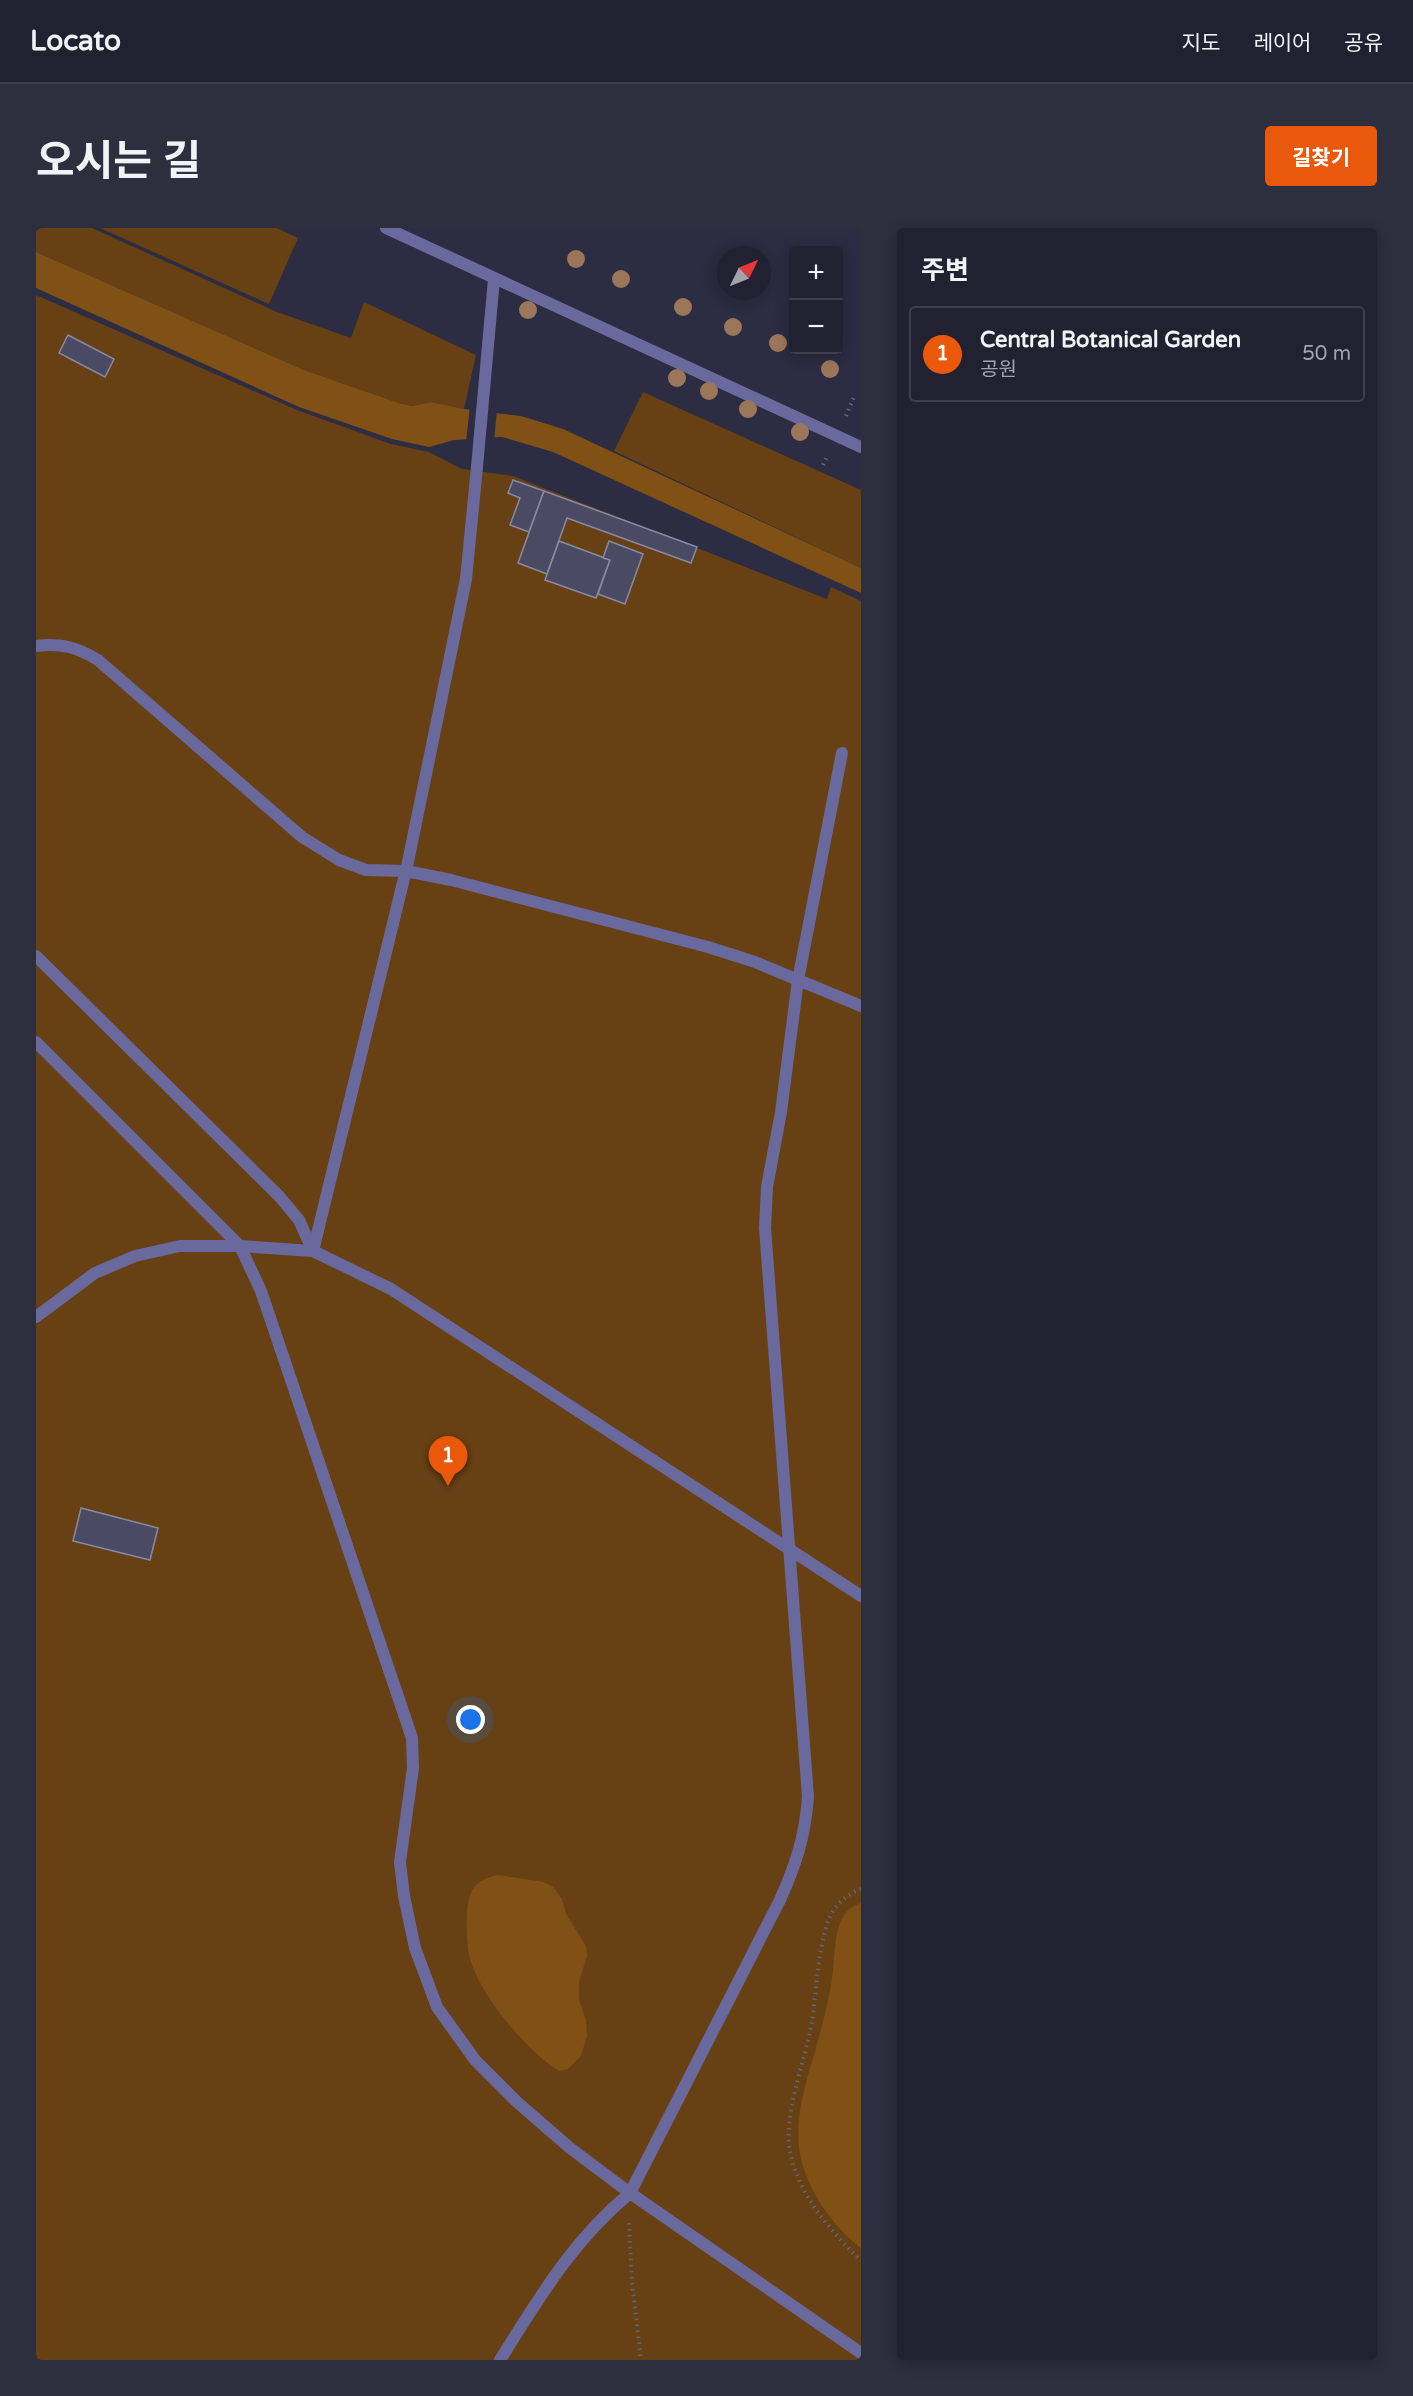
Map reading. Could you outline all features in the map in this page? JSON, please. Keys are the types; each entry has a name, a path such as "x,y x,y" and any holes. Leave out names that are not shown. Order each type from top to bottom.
{"street":[{"path":"386,228 861,447"},
{"path":"313,1251 406,872 466,579 494,279"},
{"path":"36,646 60,644 78,648 98,660 293,830 339,860 366,870 406,872 451,880 708,947 755,962 861,1006"},
{"path":"500,2360 563,2262 609,2210 630,2193 780,1900 795,1866 806,1828 808,1797 765,1228 767,1187 781,1112 798,980 842,753"},
{"path":"36,956 279,1196 299,1220 313,1251"},
{"path":"36,1042 240,1246 261,1291 412,1738 413,1768 400,1862 404,1896 415,1948 437,2007 475,2060 570,2148 630,2193 861,2354"},
{"path":"36,1317 94,1273 135,1256 180,1246 240,1246 313,1251 392,1289 861,1596"}],"path":[{"path":"861,1889 838,1904 829,1918 822,1941 811,2026 790,2121 789,2150 796,2172 809,2199 824,2222 861,2261"},
{"path":"630,2193 632,2282 641,2360"}],"shaded area":[{"path":"36,228 92,228 277,312 351,338 364,302 476,355 464,409 431,402 412,406 399,403 304,370 36,252"},
{"path":"100,228 277,228 298,238 269,304"},
{"path":"36,252 304,370 399,403 412,406 431,402 464,409 521,416 563,429 861,568 861,593 553,452 502,437 454,440 429,447 392,439 299,407 36,288"},
{"path":"36,295 297,410 391,444 429,452 462,469 513,476 827,599 831,587 861,601 861,2360 36,2360"},
{"path":"643,392 861,490 861,568 614,451"},
{"path":"498,1875 544,1882 553,1887 562,1899 566,1914 586,1946 587,1956 579,1982 579,2000 586,2020 587,2036 581,2056 568,2069 559,2071 518,2036 493,2003 474,1970 467,1940 469,1898 478,1883"},
{"path":"861,1903 861,2248 840,2229 815,2194 803,2167 798,2139 804,2093 830,1993 837,1931 847,1912 853,1906"}],"pier":[{"path":"470,406 497,410 494,441 466,442"}],"building":[{"path":"68,335 114,359 105,377 59,353"},
{"path":"513,480 544,491 529,532 510,525 520,498 508,493"},
{"path":"544,491 697,547 691,563 567,518 547,574 518,563"},
{"path":"559,541 610,560 596,598 545,580"},
{"path":"609,541 643,554 625,604 598,594 610,560 603,558"},
{"path":"81,1508 158,1528 150,1560 73,1541"}],"place":[{"name":"Central Botanical Garden","path":"448,1486"}]}
